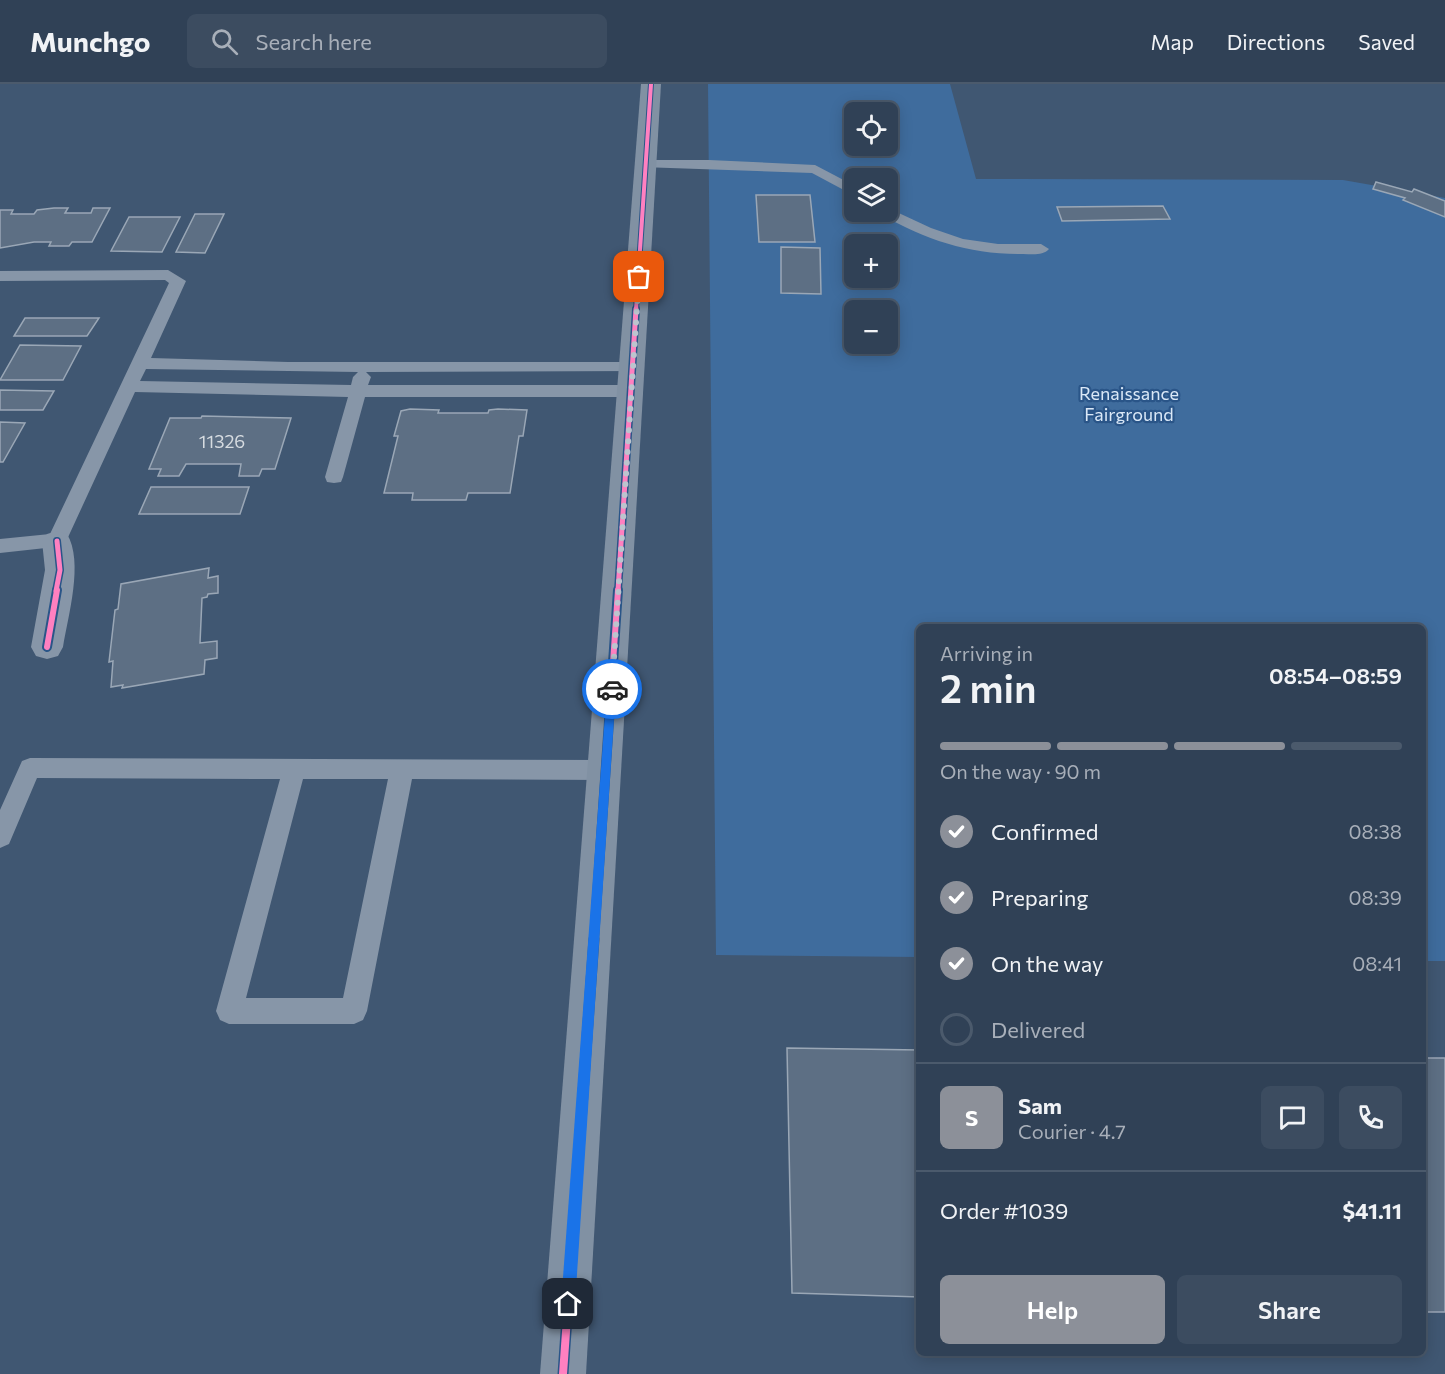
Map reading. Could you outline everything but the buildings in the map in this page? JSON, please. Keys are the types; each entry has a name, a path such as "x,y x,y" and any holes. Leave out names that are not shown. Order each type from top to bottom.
{"street":[{"path":"563,1374 651,84"},
{"path":"47,647 60,570 57,541"}],"lane":[{"path":"646,164 709,164 815,169 844,186"},
{"path":"898,218 959,245 996,250 1041,249"},
{"path":"0,276 168,275 178,281 57,541 0,546"},
{"path":"140,363 365,367 632,379"},
{"path":"334,477 365,367"},
{"path":"129,386 358,392 632,379"},
{"path":"0,837 30,768 606,770"},
{"path":"294,769 229,1011 354,1011 402,769"}],"green space":[{"name":"Renaissance Fairground","path":"708,84 950,84 976,179 1343,180 1445,198 1445,961 1426,961 1426,624 916,624 916,957 716,955"}],"cycle path":[{"path":"563,1374 651,84"},
{"path":"47,647 60,570 57,541"}],"way so far":[{"path":"612,689 639,277"}],"route":[{"path":"568,1304 612,689"}]}
